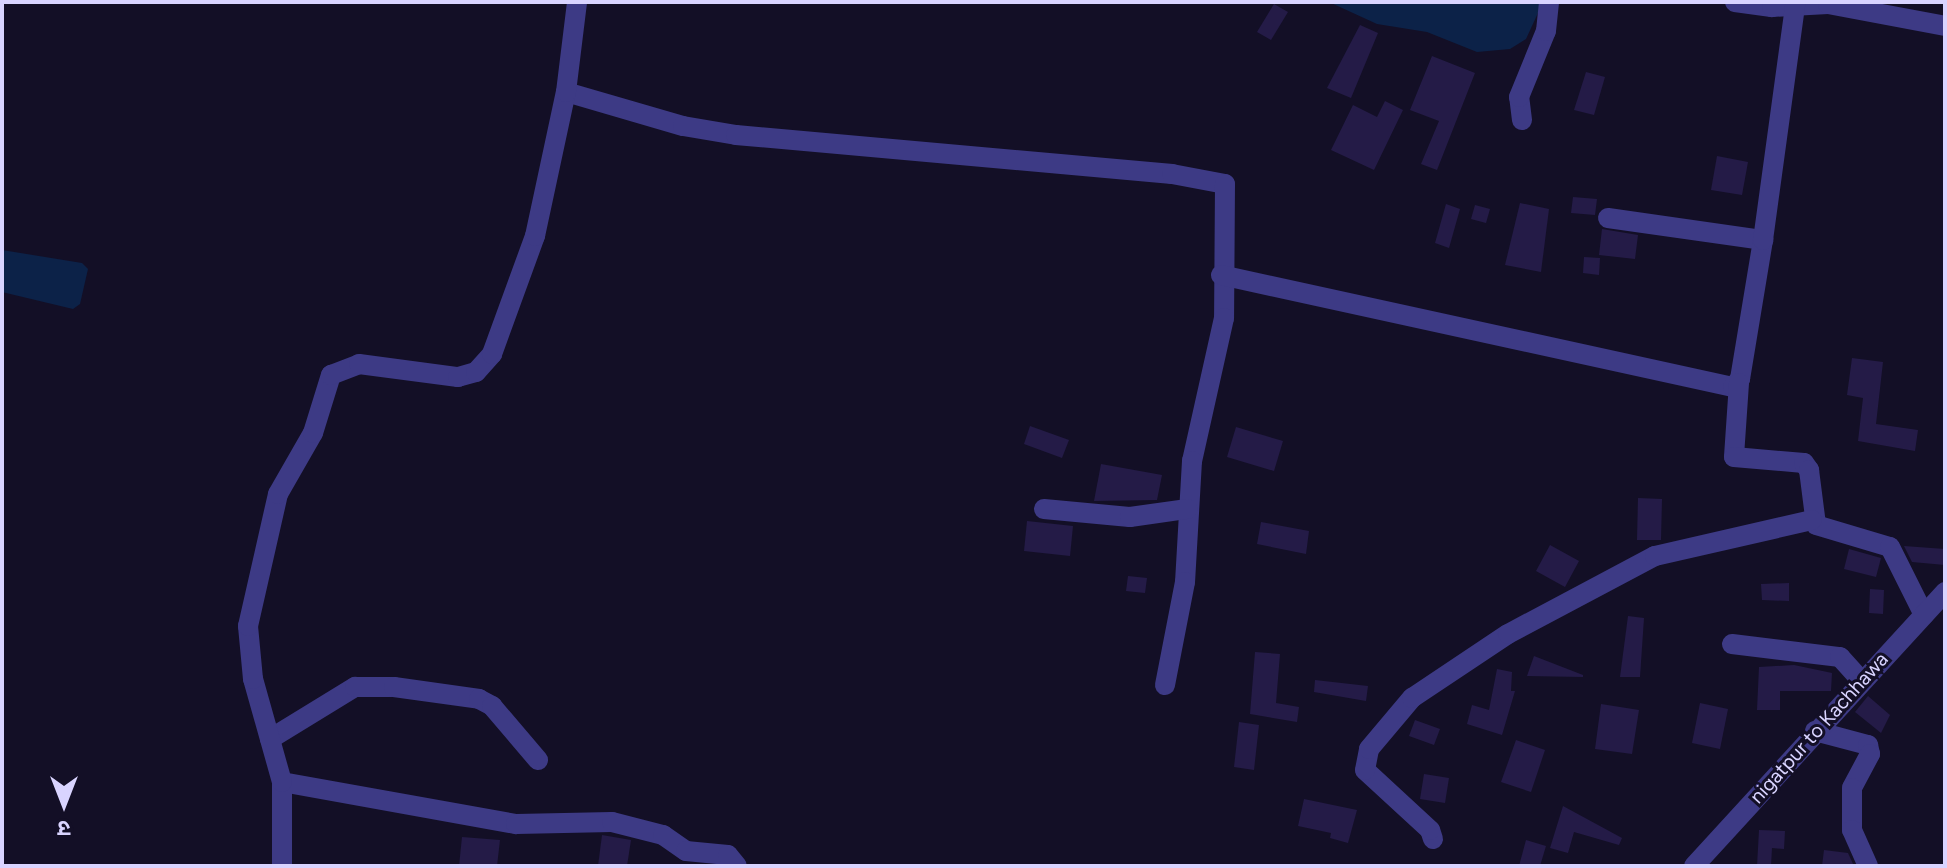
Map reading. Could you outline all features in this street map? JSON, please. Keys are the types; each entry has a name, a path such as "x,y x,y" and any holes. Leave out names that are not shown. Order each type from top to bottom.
{"street":[{"path":"282,866 282,782 253,679 248,626 268,523 286,477 313,433 326,382 346,366 359,364 449,377 468,376 485,365 520,289 566,92 577,2"},
{"path":"1522,120 1519,97 1546,31 1549,2"},
{"path":"1735,2 1828,4 1945,26"},
{"path":"1795,5 1763,240 1739,383 1732,455 1804,463 1809,470 1812,520 1820,527 1890,547 1924,615"},
{"path":"566,92 683,126 736,135 1219,180 1227,189 1221,275 1221,334 1192,461 1185,582 1165,685"},
{"path":"1608,218 1763,240"},
{"path":"1221,275 1719,388 1739,383"},
{"path":"1044,509 1130,517 1187,509"},
{"path":"1433,839 1423,823 1365,770 1369,749 1412,698 1508,634 1655,556 1812,520"},
{"name":"nigatpur to Kachhawa","path":"1694,866 1861,680 1945,592"},
{"path":"1732,644 1840,657 1861,680"},
{"path":"270,739 355,687 394,687 479,699 492,706 538,760"},
{"path":"1815,731 1868,745 1867,760 1852,788 1852,830 1868,866"},
{"path":"282,782 516,824 612,822 663,835 686,851 728,855 737,866"}],"water":[{"path":"1329,2 1543,2 1526,39 1510,49 1477,52 1427,32 1377,24"},
{"path":"2,250 82,263 88,269 80,304 73,309 2,292"}],"building":[{"path":"1274,4 1288,12 1271,40 1257,32"},
{"path":"1360,25 1378,33 1351,98 1327,88"},
{"path":"1432,56 1475,73 1437,170 1421,164 1439,121 1410,110"},
{"path":"1586,72 1605,77 1594,115 1574,110"},
{"path":"1385,101 1403,110 1374,170 1331,150 1353,105 1377,117"},
{"path":"1717,156 1748,162 1742,195 1711,190"},
{"path":"1573,197 1597,199 1595,215 1571,213"},
{"path":"1520,203 1549,209 1541,272 1505,265"},
{"path":"1446,204 1460,209 1449,248 1435,243"},
{"path":"1475,205 1490,209 1486,223 1471,219"},
{"path":"1602,229 1638,235 1635,259 1599,255"},
{"path":"1584,257 1600,258 1599,275 1583,273"},
{"path":"1852,358 1883,362 1876,424 1918,430 1915,451 1858,441 1863,398 1847,395"},
{"path":"1030,426 1069,440 1062,458 1024,444"},
{"path":"1236,427 1283,441 1274,471 1227,457"},
{"path":"1101,464 1162,475 1157,500 1094,501"},
{"path":"1638,498 1662,499 1661,540 1637,540"},
{"path":"1027,521 1073,526 1070,556 1024,551"},
{"path":"1261,522 1309,531 1306,554 1257,544"},
{"path":"1550,545 1579,561 1565,587 1536,571"},
{"path":"1904,546 1945,549 1945,565 1912,562"},
{"path":"1849,549 1881,558 1876,577 1844,569"},
{"path":"1128,576 1147,578 1145,593 1126,591"},
{"path":"1789,583 1789,601 1762,600 1761,584"},
{"path":"1870,589 1884,590 1883,614 1869,613"},
{"path":"1628,616 1644,618 1640,677 1620,677"},
{"path":"1255,652 1280,654 1276,703 1299,707 1297,722 1250,714"},
{"path":"1534,656 1583,675 1583,677 1527,676"},
{"path":"1794,665 1832,673 1831,691 1780,691 1780,710 1757,710 1759,667"},
{"path":"1497,669 1512,672 1511,691 1515,691 1502,735 1467,724 1472,705 1489,710"},
{"path":"1315,680 1368,686 1366,701 1314,692"},
{"path":"1868,696 1890,715 1881,733 1855,712"},
{"path":"1700,703 1728,709 1720,749 1692,743"},
{"path":"1601,704 1639,710 1632,754 1595,749"},
{"path":"1415,720 1440,729 1434,745 1409,736"},
{"path":"1239,722 1259,725 1254,770 1234,767"},
{"path":"1516,740 1545,750 1531,792 1501,782"},
{"path":"1424,774 1449,778 1445,803 1420,799"},
{"path":"1304,799 1357,810 1348,843 1330,838 1331,833 1298,826"},
{"path":"1563,806 1622,838 1619,845 1574,832 1568,853 1550,848"},
{"path":"1759,830 1785,831 1784,849 1772,848 1771,866 1757,866"},
{"path":"602,835 631,840 627,866 598,866"},
{"path":"462,837 500,840 497,866 459,866"},
{"path":"1526,840 1546,846 1540,866 1519,866"},
{"path":"1824,850 1848,853 1854,866 1822,866"}]}
